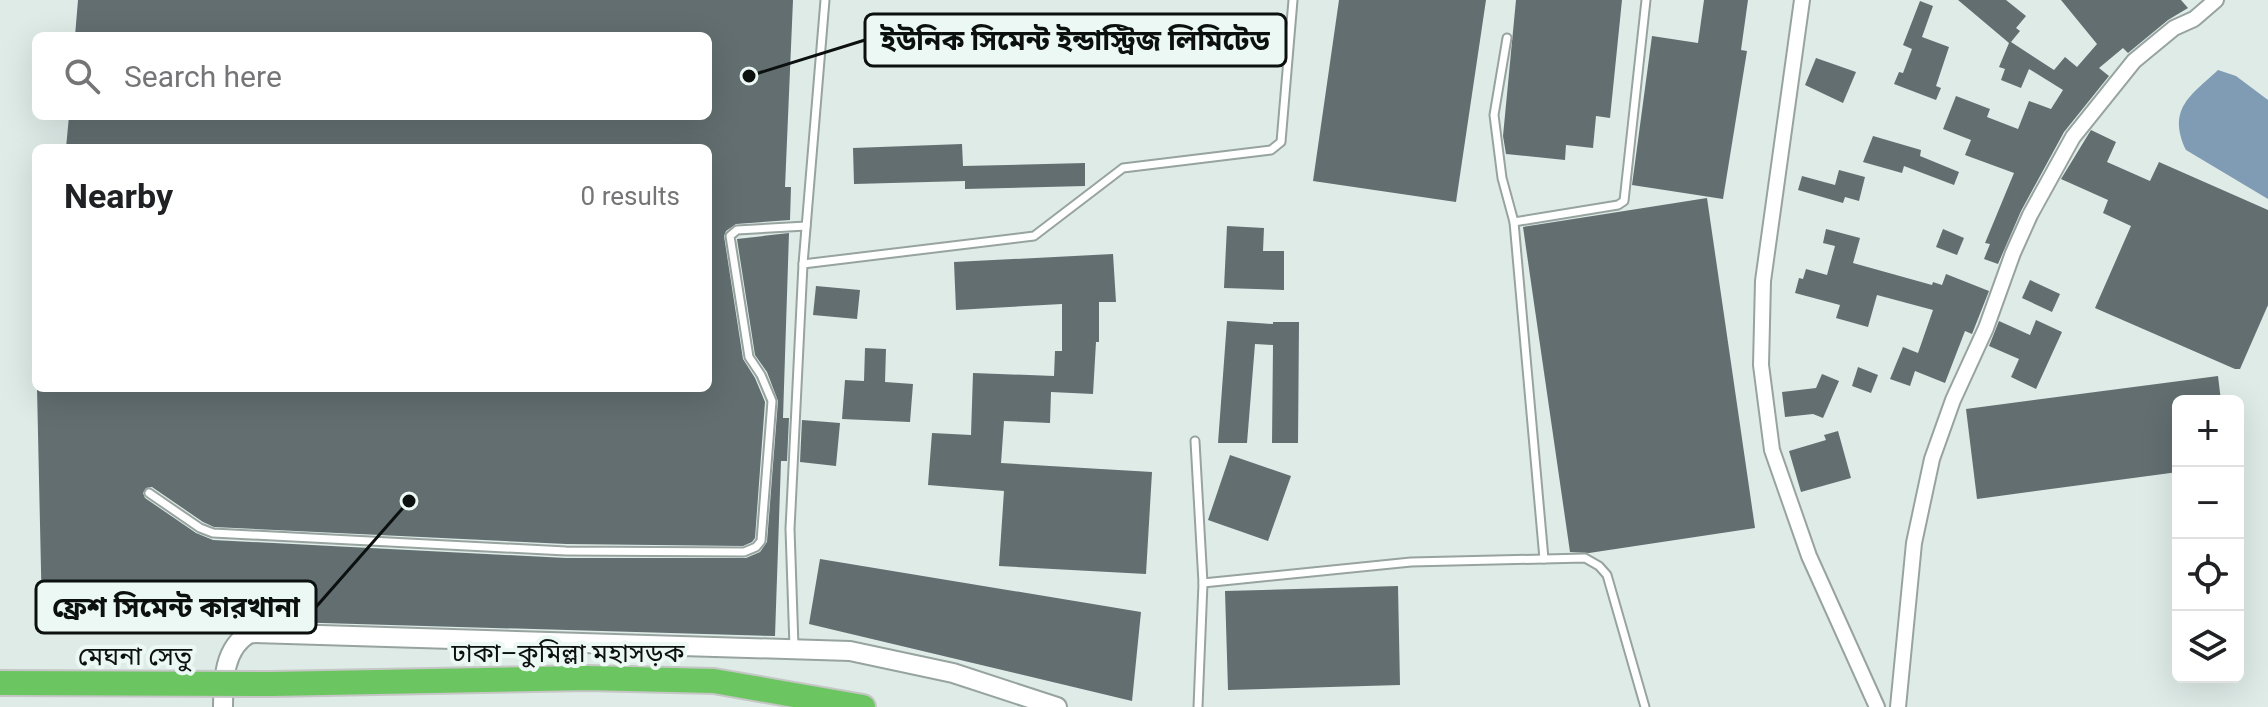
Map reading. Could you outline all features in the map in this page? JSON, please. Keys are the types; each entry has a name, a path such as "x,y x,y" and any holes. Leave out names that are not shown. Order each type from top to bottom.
{"highway":[{"name":"ঢাকা–কুমিল্লা মহাসড়ক","path":"271,684 587,678 714,681 863,707"},
{"name":"মেঘনা সেতু","path":"0,683 271,684"}],"street":[{"path":"1802,0 1763,281 1761,365 1772,450 1809,556 1877,707"},
{"path":"1898,707 1914,543 1932,459 2024,228 2073,137 2098,103 2134,61 2174,28 2194,19 2216,0"},
{"path":"223,707 224,675 231,654 240,638 250,633 850,651 953,673 1057,707"}],"lane":[{"path":"794,649 790,529 803,264 825,0"},
{"path":"803,264 1034,236 1123,168 1271,150 1281,142 1293,0"},
{"path":"1514,222 1618,205 1624,201 1646,0"},
{"path":"1507,38 1494,115 1502,178 1514,222 1544,559"},
{"path":"149,493 200,528 213,533 566,551 744,552 761,541 772,401 749,357 730,236 737,230 806,226"},
{"path":"1195,441 1203,583 1198,707"},
{"path":"1203,583 1411,562 1585,558 1607,575 1645,707"}],"water":[{"path":"2218,70 2236,76 2268,100 2268,199 2186,150 2179,124 2184,104"}],"building":[{"path":"78,0 793,0 785,187 791,187 790,220 736,224 724,236 743,359 765,402 755,538 752,542 743,546 566,544 214,527 152,487 146,488 143,493 145,498 196,533 213,540 566,558 746,558 760,552 767,542 778,401 767,372 755,355 737,239 789,233 783,418 789,418 787,461 781,461 775,636 42,615 37,392 712,392 712,144 66,144 69,120 712,120 712,32 75,32"},
{"path":"1339,0 1486,0 1456,202 1313,181"},
{"path":"1516,0 1622,0 1610,118 1596,116 1593,148 1566,145 1565,160 1506,154 1503,136"},
{"path":"1704,0 1748,0 1741,50 1747,51 1723,199 1632,185 1652,36 1698,43"},
{"path":"1958,0 2006,0 2026,16 2016,28 2020,31 2011,42 2054,70 2065,57 2077,67 2097,44 2061,0 2181,0 2188,8 2128,53 2123,48 2099,68 2109,76 2064,132 2021,211 1998,264 1984,259 1990,244 1985,243 2014,173 1965,155 1971,140 1943,129 1956,96 1990,109 1987,117 2018,129 2029,101 2051,109 2063,90 2029,69 2021,88 2001,80 2005,69 1999,67 2009,43"},
{"path":"1920,1 1933,6 1922,37 1949,47 1936,86 1941,88 1936,100 1894,84 1899,72 1903,73 1912,49 1903,45"},
{"path":"1816,58 1856,72 1843,103 1805,85"},
{"path":"2091,130 2116,142 2107,162 2150,181 2159,162 2268,210 2268,305 2240,369 2095,308 2131,226 2103,213 2108,200 2061,179"},
{"path":"1873,136 1921,150 1920,156 1959,172 1954,185 1904,166 1902,173 1863,162"},
{"path":"962,144 963,166 1085,163 1085,186 965,189 965,181 854,184 853,148"},
{"path":"1839,170 1865,177 1859,201 1845,197 1843,203 1798,190 1802,176 1835,185"},
{"path":"1707,198 1755,528 1589,553 1570,552 1523,227"},
{"path":"1227,226 1264,228 1263,251 1284,251 1284,290 1224,288"},
{"path":"1826,229 1860,238 1853,263 1932,285 1933,282 1942,285 1946,274 1989,291 1972,334 1965,331 1945,383 1915,371 1910,386 1890,379 1903,347 1918,353 1933,310 1877,295 1868,327 1836,318 1840,305 1795,293 1799,278 1803,279 1806,269 1827,275 1835,246 1823,243"},
{"path":"1943,229 1964,238 1957,255 1936,247"},
{"path":"1113,254 1116,302 1099,302 1099,342 1096,342 1093,394 1051,392 1050,423 1004,421 1001,463 1152,472 1146,574 999,566 1004,491 928,485 932,433 971,435 973,373 1054,376 1055,351 1062,351 1062,304 956,310 954,262"},
{"path":"2030,280 2060,294 2052,312 2022,298"},
{"path":"816,286 860,290 857,319 813,315"},
{"path":"2036,320 2062,332 2036,389 2011,377 2019,359 1989,346 1999,321 2030,335"},
{"path":"1227,321 1299,322 1298,443 1272,443 1273,345 1255,344 1247,443 1218,443"},
{"path":"865,348 886,349 885,382 913,384 910,422 842,419 845,380 864,381"},
{"path":"1858,367 1878,375 1871,393 1852,386"},
{"path":"1822,374 1839,381 1823,418 1813,414 1785,417 1782,392 1816,388"},
{"path":"2218,376 2220,395 2172,395 2172,473 1977,499 1966,409"},
{"path":"802,420 840,423 836,466 800,462"},
{"path":"1838,431 1851,478 1801,492 1789,451 1826,440 1824,435"},
{"path":"1230,455 1291,476 1268,541 1208,520"},
{"path":"820,559 1141,612 1132,701 809,624"},
{"path":"1398,586 1400,685 1228,690 1225,591"}],"place":[{"name":"ইউনিক সিমেন্ট ইন্ডাস্ট্রিজ লিমিটেড","path":"749,76"},
{"name":"ফ্রেশ সিমেন্ট কারখানা","path":"409,501"}]}
